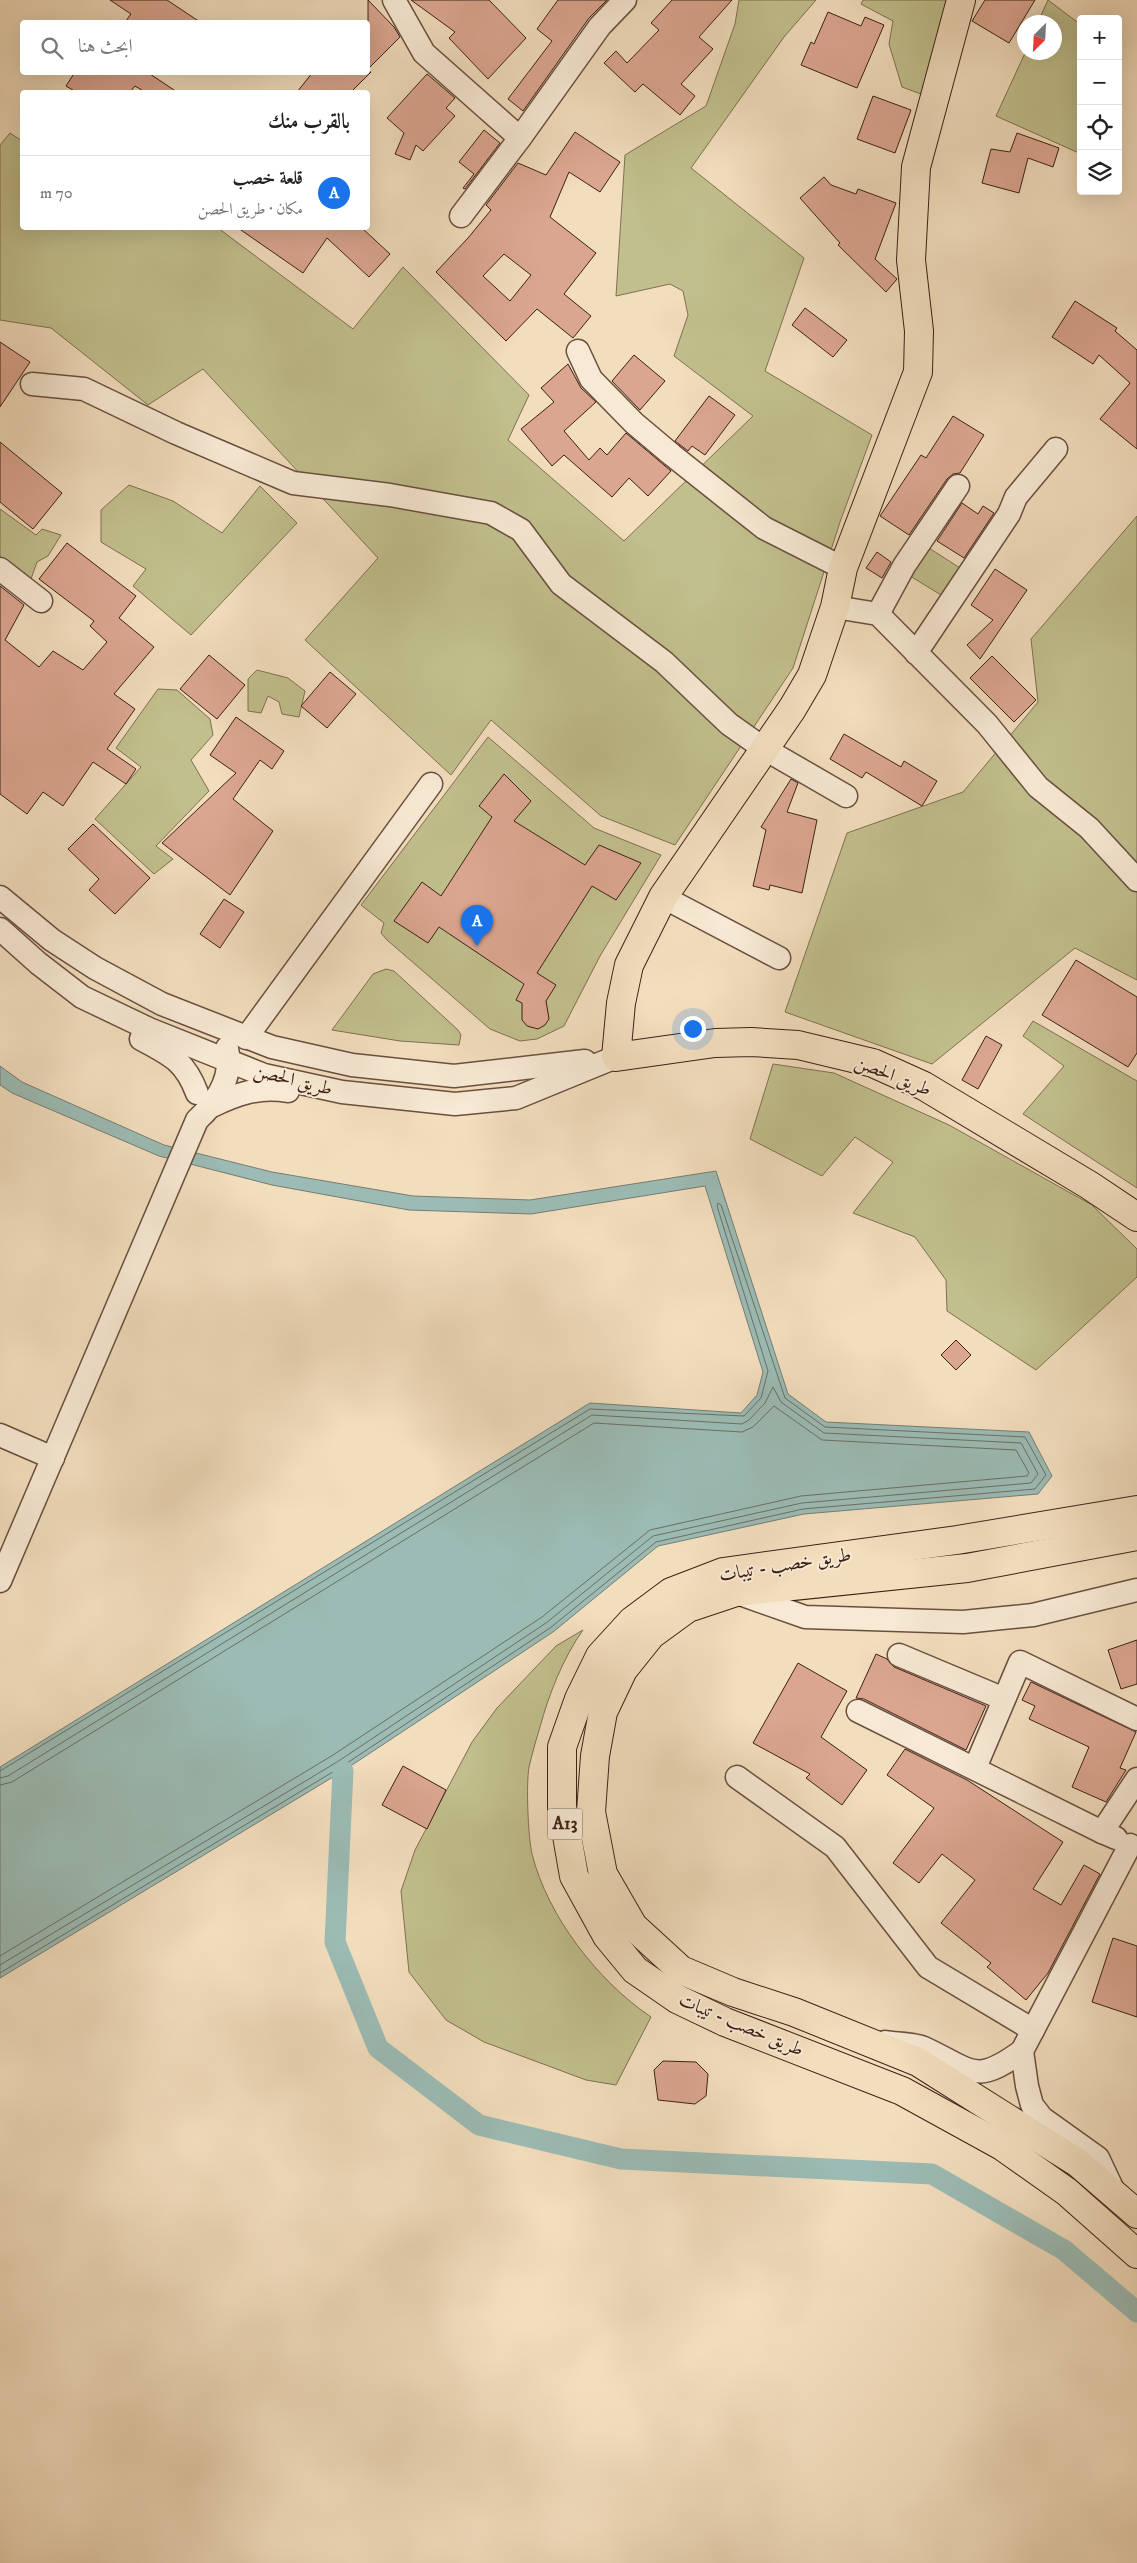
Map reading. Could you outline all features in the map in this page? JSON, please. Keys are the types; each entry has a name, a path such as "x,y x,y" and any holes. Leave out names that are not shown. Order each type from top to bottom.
{"main road":[{"path":"616,1057 621,1003 629,965 663,897 763,748 792,709 812,675 835,607 843,568 918,372 919,331 911,260 916,167 961,0"},
{"name":"طريق الحصن","path":"616,1057 715,1043 751,1042 798,1045 872,1063 924,1086 1089,1185 1137,1218"},
{"name":"طريق خصب - تيبات","path":"1137,1510 957,1540 723,1572 671,1592 632,1621 600,1656 579,1699 562,1747 562,1807 574,1876 607,1936 635,1970 677,1999 725,2022 902,2091 1002,2146 1067,2192 1137,2254"},
{"name":"طريق خصب - تيبات","path":"1137,1536 967,1568 736,1592 688,1608 651,1635 619,1678 603,1712 595,1756 591,1812 603,1874 633,1926 681,1970 733,1992 794,2012 918,2062 1013,2120 1078,2163 1137,2214"}],"street":[{"path":"394,0 424,53 520,138"},
{"path":"461,216 520,138 600,26 625,0"},
{"path":"578,351 591,378 650,436 764,528 843,568"},
{"path":"32,384 84,389 176,433 293,483 390,495 492,513 521,530 562,584 664,662 729,724 763,748 846,796"},
{"path":"916,653 1009,514 1016,497 1056,449"},
{"path":"878,614 904,566 958,486"},
{"path":"0,569 41,601"},
{"path":"835,607 878,614 987,724 1038,787 1089,828 1137,880"},
{"path":"246,1038 431,784"},
{"name":"طريق الحصن","path":"0,897 52,940 95,968 162,1004 272,1047 352,1065 454,1076 616,1057"},
{"path":"663,897 779,958"},
{"name":"طريق الحصن","path":"0,930 38,963 82,997 149,1029 225,1057 264,1075 342,1092 455,1104 516,1098 616,1057"},
{"path":"82,997 97,1015 177,1059 190,1074 199,1115"},
{"path":"220,1026 225,1057"},
{"path":"0,1581 199,1115 206,1074 225,1057 250,1045 272,1047"},
{"path":"199,1115 237,1094 272,1088 336,1099 455,1104"},
{"path":"0,1435 54,1458"},
{"path":"736,1592 805,1617 963,1622 1033,1615 1137,1590"},
{"path":"899,1655 1004,1699"},
{"path":"975,1768 1020,1662 1137,1719"},
{"path":"858,1711 1133,1847 1022,2051 999,2068 983,2072 966,2070 921,2047 858,2038"},
{"path":"736,1778 835,1847 928,1966 1033,2030"},
{"path":"1102,1832 1137,1779"},
{"path":"1022,2051 1026,2086 1032,2105 1042,2118 1098,2158 1115,2195"}],"shaded area":[{"path":"739,0 816,0 784,37 691,168 804,258 765,371 872,435 840,522 793,668 675,845 601,816 491,720 451,775 305,640 378,558 203,369 148,405 51,328 0,320 0,145 10,133 20,140 20,230 221,230 353,329 403,267 529,395 508,440 624,541 753,416 674,356 688,315 683,291 670,284 616,296 625,155 706,106 735,24"},
{"path":"863,0 955,0 929,97 902,87 889,44 893,21 861,4"},
{"path":"1048,0 1077,22 1077,152 996,116 1022,60 1062,60 1062,15 1041,15"},
{"path":"129,485 173,501 222,533 260,486 297,523 191,635 133,586 146,569 101,542 101,510"},
{"path":"0,509 36,535 42,529 61,535 48,556 37,562 31,579 22,577 0,561"},
{"path":"1137,516 1137,980 1075,948 932,1064 785,1012 847,833 963,792 1038,702 1031,639"},
{"path":"929,548 960,568 941,595 910,576"},
{"path":"257,670 288,678 305,691 299,717 282,714 279,702 268,696 261,713 248,711 248,679"},
{"path":"158,689 177,690 210,719 213,735 191,760 209,791 156,846 173,859 154,874 95,819 141,767 116,748"},
{"path":"488,737 594,828 661,855 600,956 564,1026 537,1039 520,1041 490,1029 387,940 381,933 384,923 361,905"},
{"path":"386,969 394,971 458,1030 461,1035 459,1045 400,1041 332,1030 373,974"},
{"path":"1033,1021 1137,1081 1137,1188 1023,1114 1064,1066 1023,1036"},
{"path":"773,1064 834,1073 949,1125 1092,1205 1137,1249 1137,1277 1036,1370 947,1311 946,1280 915,1237 853,1213 893,1162 855,1137 822,1176 750,1139"},
{"path":"583,1630 569,1652 557,1677 534,1747 528,1775 529,1823 532,1854 540,1878 563,1924 594,1966 631,2002 651,2017 616,2085 586,2080 484,2042 446,2020 409,1972 401,1891 415,1850 472,1742 497,1708 556,1646"}],"water":[{"path":"0,1066 22,1082 164,1145 272,1172 413,1196 530,1200 716,1171 788,1394 826,1422 1029,1432 1052,1476 1038,1494 804,1514 658,1546 553,1632 343,1771 0,1978 0,1767 590,1403 741,1413 757,1395 763,1372 705,1186 531,1214 409,1210 272,1185 159,1156 12,1093 0,1085"}],"building":[{"path":"110,0 167,0 197,20 126,20 131,14"},
{"path":"368,0 394,27 400,37 370,67 370,20 368,20"},
{"path":"411,0 489,0 526,38 488,79 449,38 455,32"},
{"path":"558,0 607,0 589,18 523,111 508,99 552,41 537,29"},
{"path":"672,0 732,0 699,37 713,49 681,84 695,96 680,115 643,84 635,92 604,63 616,51 627,63 659,30 651,23"},
{"path":"985,0 1035,0 1026,15 1017,15 1017,30 1009,43 972,21"},
{"path":"828,12 861,26 865,17 884,25 857,88 801,65 811,42 814,44"},
{"path":"427,74 455,98 446,108 455,116 423,151 416,145 410,160 395,154 404,133 387,118"},
{"path":"73,75 152,75 174,90 142,90 135,86 132,90 73,90 66,86"},
{"path":"311,75 368,75 353,90 299,90"},
{"path":"873,96 911,110 895,153 857,139"},
{"path":"484,130 500,143 465,189 463,188 474,174 459,162"},
{"path":"575,132 620,162 600,192 569,172 550,217 596,253 564,294 591,316 573,338 537,309 506,341 436,272 491,210 486,205 518,163 546,175","holes":["504,254 531,275 510,301 483,276"]},
{"path":"1017,133 1059,148 1053,167 1028,158 1019,193 982,183 991,149 1010,152"},
{"path":"824,177 831,185 856,194 858,189 896,203 875,259 897,279 886,292 838,245 840,243 800,198"},
{"path":"241,230 364,230 390,254 369,277 327,238 303,273"},
{"path":"1075,301 1117,328 1115,331 1137,350 1137,449 1100,419 1130,383 1099,355 1093,364 1052,337"},
{"path":"805,308 847,340 833,357 792,325"},
{"path":"0,342 30,362 0,407"},
{"path":"634,355 665,381 640,410 612,381"},
{"path":"568,364 581,388 596,402 564,431 589,460 600,448 607,455 626,433 671,471 648,496 629,478 612,497 564,455 552,466 521,429 554,402 541,388"},
{"path":"709,396 735,415 705,455 692,446 688,451 675,441"},
{"path":"953,416 984,435 960,473 953,474 947,479 909,535 880,516 921,455 926,458"},
{"path":"0,442 62,493 33,529 0,502"},
{"path":"962,503 978,514 983,506 994,513 964,558 937,541"},
{"path":"67,543 136,596 119,618 154,647 114,694 135,709 107,749 136,769 126,784 93,762 63,806 43,792 27,814 0,794 0,586 24,605 5,640 39,667 53,651 83,670 107,642 90,626 94,621 39,579"},
{"path":"877,552 891,562 882,578 866,568"},
{"path":"995,569 1027,590 980,659 967,645 993,620 971,605"},
{"path":"209,655 245,685 217,719 180,689"},
{"path":"992,656 1036,700 1014,722 970,678"},
{"path":"330,672 356,694 327,728 301,706"},
{"path":"236,717 284,751 272,769 260,760 233,799 273,831 230,895 162,843 236,773 210,755"},
{"path":"844,734 901,767 904,761 937,781 922,806 866,772 862,778 830,759"},
{"path":"504,774 531,801 514,821 585,865 599,845 641,863 616,900 592,886 537,973 556,985 546,1001 549,1019 545,1025 538,1029 527,1026 522,1020 522,1003 516,1000 524,984 439,927 428,943 394,921 422,882 441,896 492,817 479,806"},
{"path":"791,779 798,783 787,812 817,820 802,893 770,885 769,890 753,886 766,830 761,827"},
{"path":"93,824 150,878 115,914 89,890 99,879 68,849"},
{"path":"224,899 244,912 220,948 200,934"},
{"path":"1076,960 1137,997 1137,1053 1128,1067 1042,1015"},
{"path":"986,1036 1002,1045 978,1089 962,1080"},
{"path":"956,1340 971,1355 956,1370 941,1355"},
{"path":"1137,1640 1137,1684 1121,1689 1108,1650"},
{"path":"876,1654 887,1659 894,1667 986,1706 966,1750 864,1699 856,1698"},
{"path":"798,1663 847,1691 821,1737 867,1770 842,1805 806,1778 810,1774 753,1743"},
{"path":"1031,1682 1136,1732 1120,1768 1126,1770 1106,1802 1072,1787 1089,1747 1029,1719 1035,1706 1022,1700"},
{"path":"905,1749 967,1780 1063,1842 1033,1889 1061,1905 1084,1865 1100,1874 1048,1973 1026,2000 987,1967 991,1963 941,1923 975,1880 942,1854 919,1883 893,1863 934,1808 887,1775"},
{"path":"403,1766 446,1790 427,1829 382,1805"},
{"path":"1113,1938 1137,1946 1137,2017 1092,2002"},
{"path":"663,2061 696,2062 708,2074 706,2096 695,2104 658,2100 654,2070"}],"waterway":[{"path":"343,1771 335,1942 378,2048 479,2125 621,2159 932,2174 1064,2250 1137,2312"}],"place":[{"name":"قلعة خصب","path":"477,946"}]}
